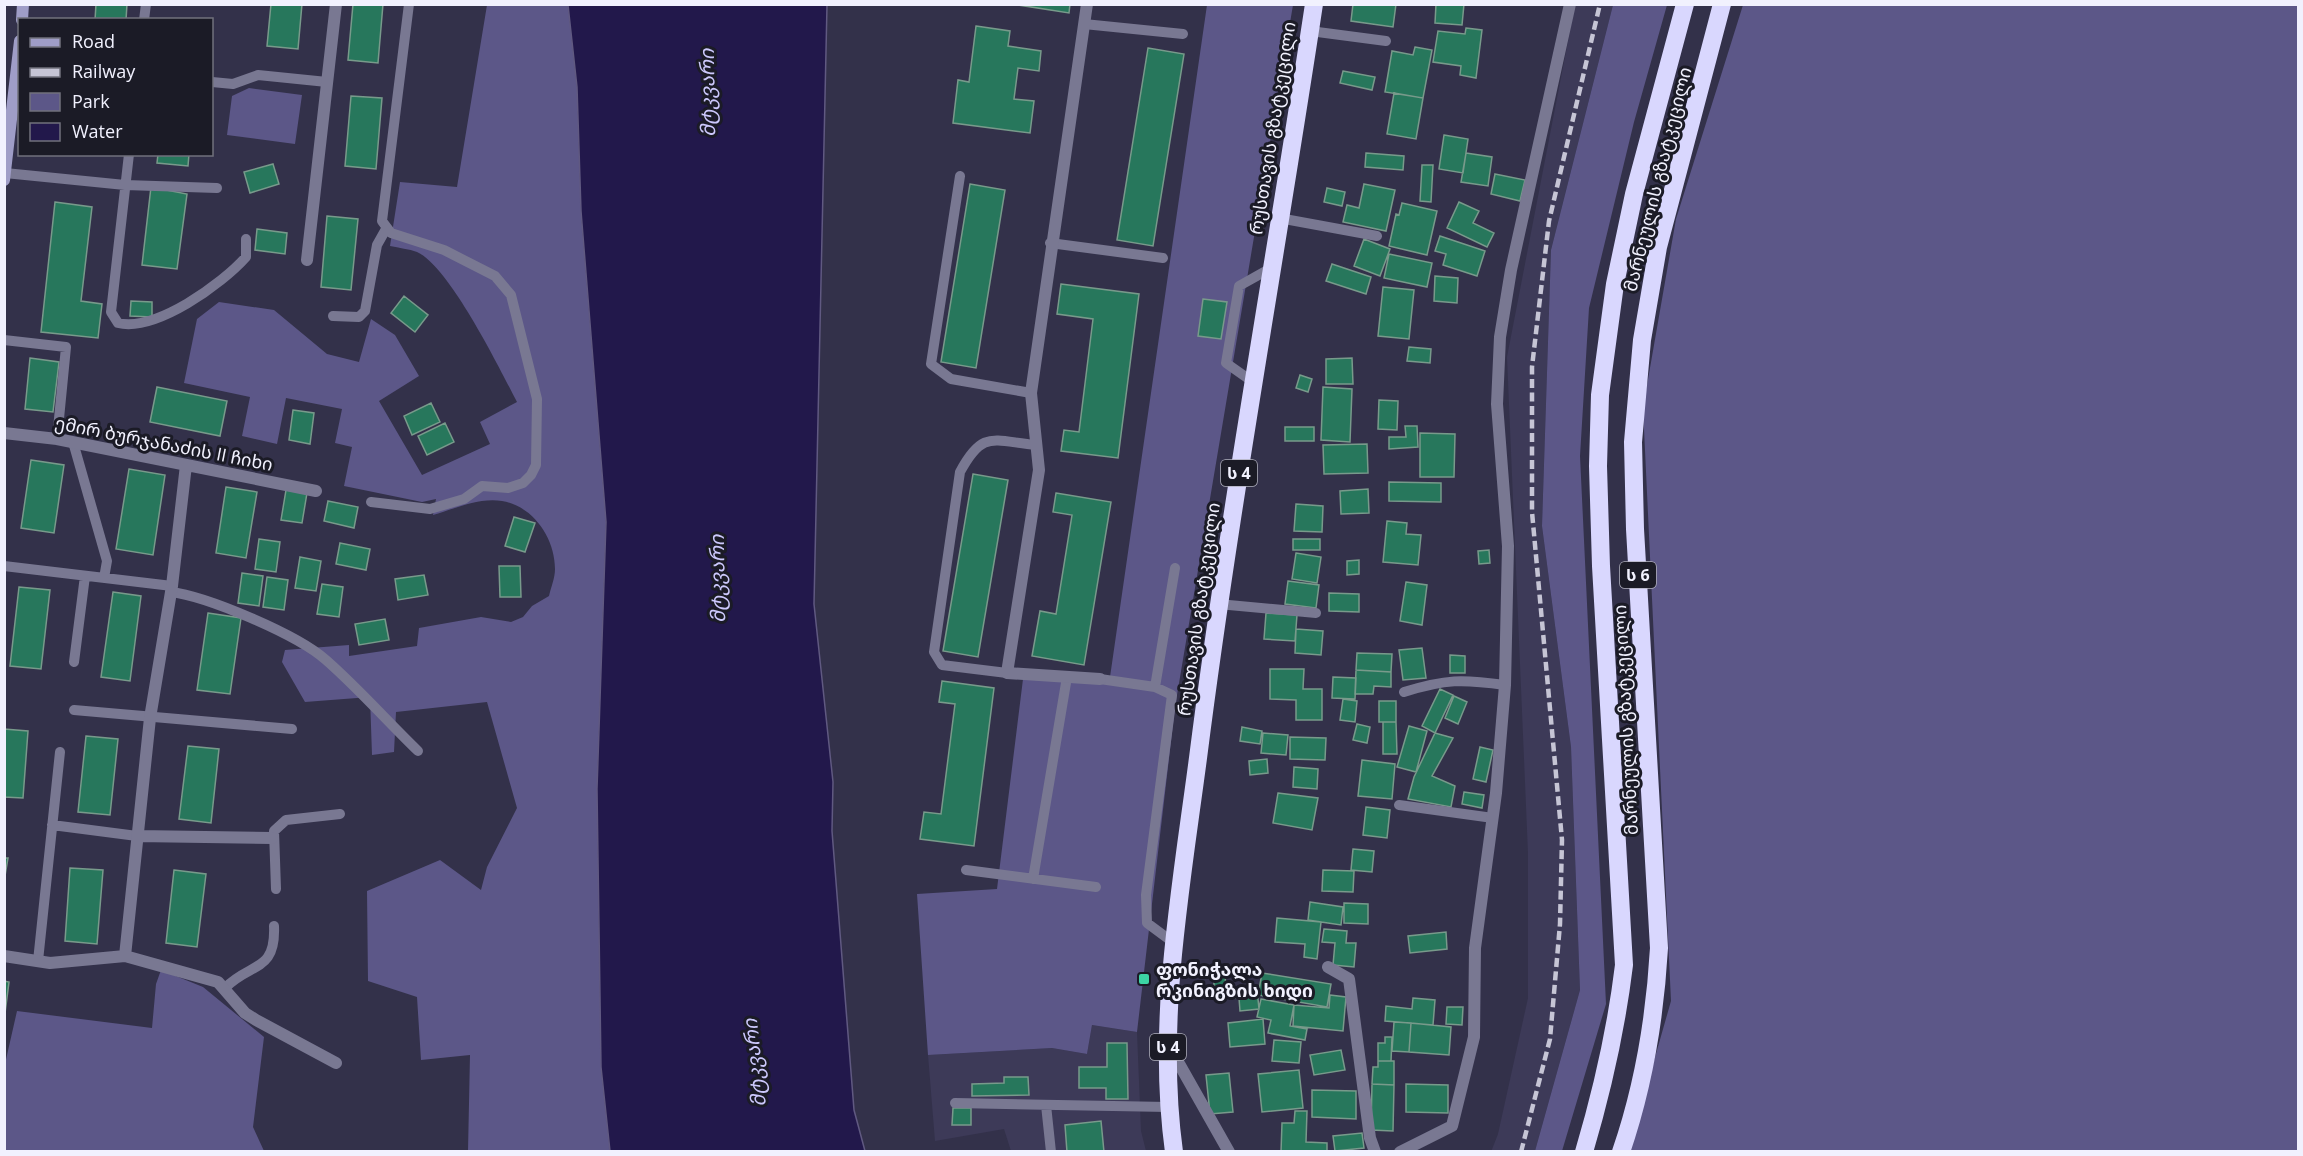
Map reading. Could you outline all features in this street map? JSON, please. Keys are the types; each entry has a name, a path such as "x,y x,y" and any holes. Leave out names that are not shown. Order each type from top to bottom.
{"highway":[{"name":"რუსთავის გზატკეცილი","path":"1174,1152 1168,1107 1168,1044 1174,943 1218,604 1314,4"},
{"name":"მარნეულის გზატკეცილი","path":"1584,1152 1605,1083 1616,1031 1624,965 1601,566 1598,466 1600,395 1615,284 1634,194 1684,4"},
{"name":"მარნეულის გზატკეცილი","path":"1621,1152 1637,1105 1656,1004 1659,948 1635,529 1633,442 1642,340 1658,247 1722,4"}],"street":[{"path":"307,260 336,4"},
{"path":"1087,4 1050,243 1031,393 1039,470 1007,673 1100,679"},
{"path":"1400,1152 1452,1126 1474,1037 1475,948 1493,818 1505,686 1508,546 1497,404 1500,337 1511,270 1570,4"},
{"path":"5,176 18,59"},
{"name":"ემირ ბურჯანაძის II ჩიხი","path":"4,433 57,439 316,491"},
{"path":"124,956 150,718 171,589 186,465"},
{"path":"137,836 272,838"},
{"path":"4,956 50,963 124,956 209,978 225,988 245,1013 336,1063"},
{"path":"1328,967 1349,979 1370,1138 1375,1152"},
{"path":"1168,1044 1229,1152"}],"lane":[{"path":"371,501 430,509 464,499 482,486 508,488 523,483 536,465 537,399 511,295 495,276 444,250 391,233 382,221 381,210 409,4"},
{"path":"1084,24 1183,34"},
{"path":"1310,31 1386,41"},
{"path":"213,82 233,84 258,75 327,82"},
{"path":"129,156 111,312 118,323 126,325 151,320 211,290 246,257 246,239"},
{"path":"5,176 218,189"},
{"path":"960,176 930,364 951,380 1031,393"},
{"path":"1279,218 1377,236"},
{"path":"333,316 359,316 365,311 377,244 386,229"},
{"path":"1050,243 1162,258"},
{"path":"1253,382 1226,363 1239,286 1271,267"},
{"path":"4,340 66,347 57,439"},
{"path":"1007,673 942,665 934,652 960,472 972,450 987,441 1036,445"},
{"path":"73,442 107,561 104,578"},
{"path":"4,566 171,589 228,609 303,644 325,659 418,751"},
{"path":"1155,687 1175,568"},
{"path":"74,662 86,576"},
{"path":"1218,604 1316,613"},
{"path":"1033,879 1066,677"},
{"path":"1100,679 1155,687 1172,695 1173,704 1146,895 1147,923 1174,943"},
{"path":"1404,692 1440,681 1475,681 1505,686"},
{"path":"74,710 292,729"},
{"path":"38,961 60,752"},
{"path":"1399,805 1493,818"},
{"path":"276,889 273,831 286,820 340,814"},
{"path":"52,825 137,836"},
{"path":"966,870 1096,887"},
{"path":"225,988 236,976 251,972 267,959 274,948 274,926"},
{"path":"955,1103 1168,1107"},
{"path":"1046,1105 1051,1152"}],"shaded area":[{"path":"1575,5 1613,5 1551,250 1542,526 1571,747 1580,990 1535,1151 1491,1152 1498,1134 1528,998 1528,853 1507,357"},
{"path":"1092,1025 1137,1032 1141,1131 1146,1151 1011,1151 1004,1129 935,1141 928,1055 1052,1048 1087,1054"}],"green space":[{"path":"487,5 568,5 577,87 581,212 606,522 597,789 601,1067 610,1151 468,1151 470,1055 421,1060 417,997 368,981 367,891 440,860 481,890 487,867 517,808 487,702 396,712 394,752 372,755 370,697 305,702 282,662 285,650 349,645 349,656 417,646 419,628 481,617 511,622 523,617 532,606 549,596 554,579 554,557 546,535 540,525 523,509 502,501 476,502 433,515 436,499 422,502 344,486 352,447 335,443 342,409 286,398 277,444 242,436 250,397 184,383 197,319 219,302 274,310 327,354 359,362 371,319 395,335 419,376 379,401 422,475 490,444 480,422 517,402 473,320 444,277 430,261 417,252 390,246 400,182 457,187"},
{"path":"1207,5 1293,5 1175,707 1137,1032 1092,1025 1087,1054 1052,1048 928,1055 917,894 997,889 1024,671 1109,684"},
{"path":"1613,5 1667,5 1634,122 1589,308 1580,456 1606,1004 1562,1151 1535,1151 1580,990 1571,747 1542,526 1551,250"},
{"path":"1743,5 2298,5 2298,1151 1628,1152 1671,1001 1643,408 1676,219"},
{"path":"249,88 302,95 295,144 227,135 232,96"},
{"path":"161,970 203,987 264,1037 253,1127 264,1151 5,1151 5,1064 17,1011 152,1028 156,984"}],"water":[{"name":"მტკვარი","path":"568,5 827,5 814,604 833,782 832,831 854,1110 865,1151 610,1151 601,1067 597,789 606,522 581,211 577,87"}],"building":[{"path":"96,4 127,4 126,18 95,18"},
{"path":"271,4 302,4 298,49 267,46"},
{"path":"353,4 383,4 378,63 348,60"},
{"path":"1012,4 1070,4 1069,13"},
{"path":"1353,4 1396,4 1393,27 1351,21"},
{"path":"1436,4 1464,4 1462,25 1435,23"},
{"path":"976,26 1010,31 1008,46 1041,51 1039,71 1018,68 1014,99 1034,101 1030,133 953,123 958,80 969,82"},
{"path":"1466,28 1482,30 1476,78 1460,75 1461,66 1433,62 1438,31 1465,34"},
{"path":"1415,47 1432,50 1423,98 1385,92 1392,51 1413,55"},
{"path":"1148,48 1184,54 1153,246 1117,240"},
{"path":"1343,71 1375,77 1372,90 1340,83"},
{"path":"1394,93 1423,98 1416,139 1387,134"},
{"path":"351,96 382,98 376,169 345,166"},
{"path":"1444,135 1468,139 1463,173 1439,169"},
{"path":"1366,153 1404,156 1403,170 1365,167"},
{"path":"1466,153 1492,157 1488,186 1461,182"},
{"path":"158,156 189,156 188,166 157,163"},
{"path":"273,164 279,184 250,193 244,172"},
{"path":"1422,165 1433,165 1431,202 1420,201"},
{"path":"1495,174 1525,180 1520,201 1491,194"},
{"path":"970,184 1005,190 976,368 941,362"},
{"path":"1364,184 1395,190 1386,231 1343,222 1347,205 1359,208"},
{"path":"151,187 187,194 177,269 142,265"},
{"path":"1327,188 1345,192 1342,206 1324,202"},
{"path":"55,202 92,207 81,301 102,304 98,338 41,332"},
{"path":"1459,202 1479,211 1473,223 1494,233 1487,247 1447,228"},
{"path":"1402,203 1437,211 1427,255 1389,246 1396,214 1399,215"},
{"path":"327,216 358,219 351,290 321,287"},
{"path":"257,229 287,233 285,254 255,250"},
{"path":"1440,236 1485,251 1477,276 1443,265 1446,254 1435,251"},
{"path":"1364,239 1390,249 1380,276 1354,266"},
{"path":"1389,254 1432,263 1427,287 1384,278"},
{"path":"1332,264 1371,277 1366,294 1326,281"},
{"path":"1435,276 1458,278 1457,303 1434,301"},
{"path":"1061,284 1139,294 1118,458 1061,451 1064,430 1079,432 1093,319 1057,314"},
{"path":"1383,287 1414,290 1409,339 1378,336"},
{"path":"404,296 428,315 415,332 391,313"},
{"path":"1203,299 1227,302 1221,339 1198,336"},
{"path":"131,301 152,302 152,317 130,316"},
{"path":"1409,347 1431,349 1430,363 1407,361"},
{"path":"30,358 59,362 53,412 25,409"},
{"path":"1352,358 1353,384 1326,384 1326,359"},
{"path":"1300,375 1312,379 1308,392 1296,388"},
{"path":"157,387 227,401 220,436 150,422"},
{"path":"1323,387 1352,389 1350,442 1321,440"},
{"path":"1379,400 1398,401 1397,430 1378,429"},
{"path":"431,403 440,422 412,435 404,416"},
{"path":"293,410 314,413 310,444 289,440"},
{"path":"445,423 454,442 427,455 418,436"},
{"path":"1405,426 1417,426 1418,447 1389,449 1389,437 1406,437"},
{"path":"1285,427 1314,427 1314,441 1285,441"},
{"path":"1420,433 1455,434 1454,477 1420,477"},
{"path":"1367,444 1368,473 1324,474 1323,445"},
{"path":"31,460 64,465 54,533 21,528"},
{"path":"129,469 165,475 153,555 116,549"},
{"path":"973,474 1008,480 978,657 943,651"},
{"path":"1389,482 1441,483 1441,502 1389,501"},
{"path":"226,487 257,492 246,558 216,553"},
{"path":"1368,489 1369,513 1341,514 1340,491"},
{"path":"286,490 307,493 302,523 281,520"},
{"path":"1056,493 1111,502 1084,665 1032,656 1040,611 1056,614 1072,515 1053,512"},
{"path":"328,501 358,507 354,528 324,521"},
{"path":"1296,504 1323,506 1322,532 1294,531"},
{"path":"514,517 535,523 525,552 505,546"},
{"path":"1387,521 1407,523 1406,534 1421,535 1418,565 1383,562"},
{"path":"259,539 280,542 276,572 255,569"},
{"path":"1293,539 1320,539 1320,550 1293,550"},
{"path":"340,543 370,549 366,570 336,564"},
{"path":"1489,550 1490,563 1479,564 1478,551"},
{"path":"1296,553 1321,557 1317,583 1292,579"},
{"path":"300,557 321,561 316,591 295,588"},
{"path":"1359,560 1359,574 1347,575 1347,561"},
{"path":"499,566 520,566 521,597 500,597"},
{"path":"242,573 263,576 259,606 238,603"},
{"path":"424,575 428,595 398,600 395,579"},
{"path":"267,577 288,580 284,610 263,607"},
{"path":"1288,581 1319,585 1316,608 1285,604"},
{"path":"1406,582 1427,585 1422,625 1400,621"},
{"path":"322,584 343,587 339,617 317,614"},
{"path":"19,587 50,590 41,669 10,666"},
{"path":"113,592 141,596 130,681 101,677"},
{"path":"1329,593 1359,594 1359,612 1329,611"},
{"path":"208,613 241,618 230,694 197,690"},
{"path":"1266,613 1297,615 1295,641 1264,639"},
{"path":"385,619 389,640 359,645 355,624"},
{"path":"1296,629 1323,631 1321,655 1295,653"},
{"path":"1422,648 1426,678 1403,680 1399,650"},
{"path":"1357,653 1392,654 1391,672 1356,670"},
{"path":"1450,655 1465,656 1465,673 1450,673"},
{"path":"1270,669 1304,669 1303,689 1322,689 1322,720 1296,720 1296,700 1270,699"},
{"path":"1356,670 1391,672 1391,687 1374,686 1373,694 1355,694"},
{"path":"1333,677 1356,678 1355,699 1332,698"},
{"path":"942,681 994,688 974,846 920,839 924,812 941,814 955,704 939,702"},
{"path":"1440,689 1453,695 1435,733 1422,726"},
{"path":"1454,696 1467,702 1458,724 1445,718"},
{"path":"1343,699 1357,701 1355,722 1340,720"},
{"path":"1379,701 1396,701 1396,722 1379,722"},
{"path":"1383,722 1396,722 1397,754 1383,754"},
{"path":"1357,724 1370,727 1367,743 1353,740"},
{"path":"1409,726 1427,731 1416,772 1397,767"},
{"path":"1242,727 1262,731 1260,744 1240,741"},
{"path":"4,729 28,731 23,798 4,797"},
{"path":"1263,733 1288,735 1286,755 1261,753"},
{"path":"1435,733 1453,738 1432,776 1455,786 1451,807 1408,799 1414,777"},
{"path":"86,736 118,739 110,815 78,812"},
{"path":"1290,737 1326,738 1325,760 1290,759"},
{"path":"188,746 219,749 211,823 179,819"},
{"path":"1480,747 1493,750 1486,782 1473,779"},
{"path":"1267,759 1268,773 1250,775 1249,761"},
{"path":"1362,760 1395,764 1392,799 1358,796"},
{"path":"1294,767 1318,769 1317,789 1293,787"},
{"path":"1464,792 1484,795 1482,808 1462,804"},
{"path":"1278,793 1318,798 1312,830 1273,823"},
{"path":"1366,807 1390,810 1387,838 1363,835"},
{"path":"1353,849 1374,851 1372,872 1351,870"},
{"path":"4,858 8,858 4,882"},
{"path":"70,868 103,870 97,944 65,941"},
{"path":"174,870 206,874 197,947 166,943"},
{"path":"1323,870 1354,871 1353,892 1322,891"},
{"path":"1310,902 1343,907 1341,925 1308,920"},
{"path":"1344,903 1368,904 1368,924 1344,923"},
{"path":"1277,918 1321,922 1317,959 1304,957 1305,944 1275,942"},
{"path":"1324,929 1347,931 1346,943 1356,943 1354,967 1333,965 1335,943 1322,942"},
{"path":"1446,932 1447,949 1410,953 1408,936"},
{"path":"1262,973 1331,984 1327,1007 1258,995"},
{"path":"1225,976 1227,997 1216,998 1213,977"},
{"path":"4,981 9,982 4,1021"},
{"path":"1257,989 1259,1009 1240,1011 1239,998 1235,998 1235,991"},
{"path":"1330,995 1346,997 1343,1031 1293,1026 1294,1005 1329,1008"},
{"path":"1413,998 1435,1000 1433,1025 1385,1021 1386,1006 1412,1009"},
{"path":"1261,999 1294,1005 1290,1026 1307,1029 1305,1040 1268,1033 1271,1020 1257,1017"},
{"path":"1447,1007 1463,1007 1462,1025 1446,1024"},
{"path":"1263,1019 1265,1044 1230,1047 1228,1023"},
{"path":"1394,1022 1411,1023 1409,1052 1392,1051"},
{"path":"1411,1023 1451,1027 1449,1055 1409,1052"},
{"path":"1385,1037 1392,1037 1391,1061 1378,1061 1378,1043 1385,1043"},
{"path":"1274,1040 1301,1042 1299,1063 1272,1061"},
{"path":"1107,1043 1127,1043 1128,1099 1106,1099 1106,1088 1079,1088 1079,1067 1107,1067"},
{"path":"1341,1050 1345,1070 1314,1075 1310,1055"},
{"path":"1378,1061 1394,1061 1394,1085 1372,1084 1373,1067 1378,1067"},
{"path":"1299,1070 1303,1108 1262,1112 1258,1074"},
{"path":"1229,1073 1233,1112 1210,1114 1206,1075"},
{"path":"1004,1077 1028,1077 1029,1095 972,1096 972,1084 1004,1083"},
{"path":"1372,1084 1394,1085 1393,1131 1371,1130"},
{"path":"1406,1084 1448,1085 1448,1113 1406,1112"},
{"path":"1312,1090 1356,1091 1356,1119 1312,1117"},
{"path":"953,1108 971,1108 971,1125 952,1125"},
{"path":"1295,1111 1307,1111 1306,1142 1327,1143 1327,1152 1281,1152 1282,1123 1294,1123"},
{"path":"1101,1121 1104,1152 1067,1152 1065,1125"},
{"path":"1362,1133 1364,1148 1335,1151 1333,1136"}],"railway":[{"path":"1521,1152 1550,1039 1560,924 1562,840 1532,512 1532,367 1549,221 1600,4"}],"place":[{"name":"ფონიჭალა რკინიგზის ხიდი","path":"1144,979"}]}
